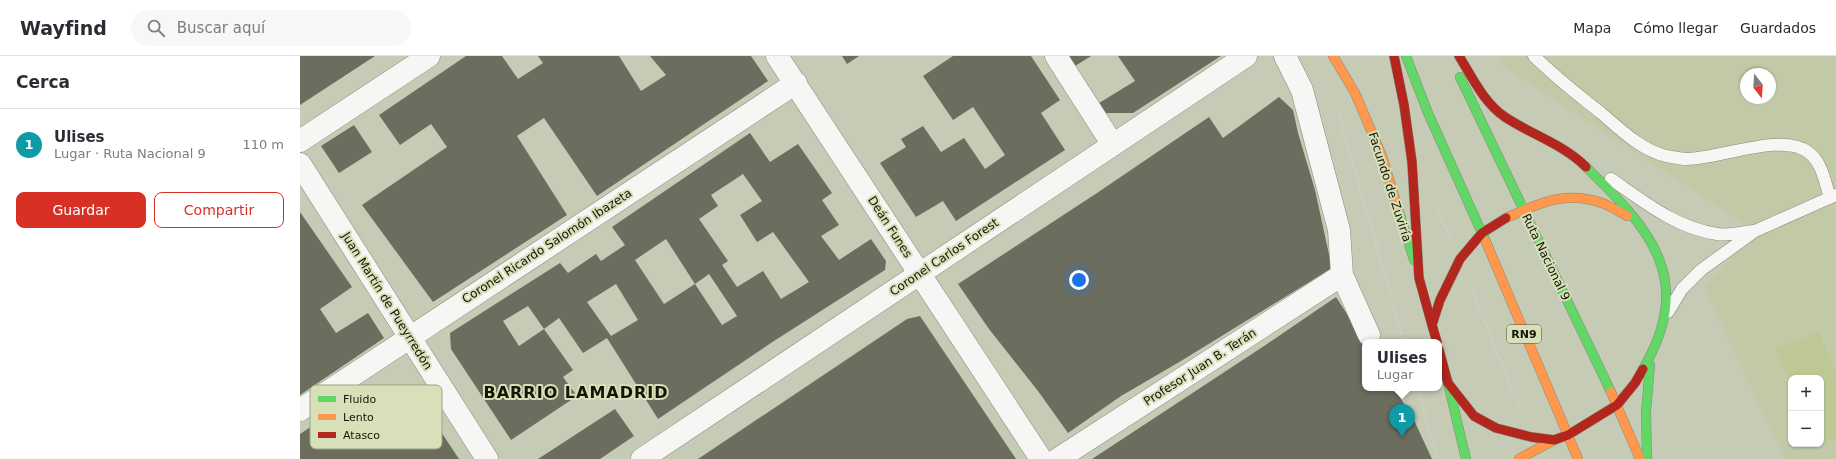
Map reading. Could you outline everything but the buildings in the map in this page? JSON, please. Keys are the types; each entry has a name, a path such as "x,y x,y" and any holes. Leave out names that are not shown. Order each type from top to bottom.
{"main road":[{"name":"Facundo de Zuviría","path":"1333,56 1355,93 1382,156 1419,278"},
{"path":"1394,56 1404,105 1412,162 1419,278 1436,339"},
{"name":"RN9","path":"1406,56 1428,113 1482,233 1578,459"},
{"name":"Ruta Nacional 9","path":"1451,56 1617,405 1640,459"},
{"path":"1459,56 1490,104 1505,117 1574,155 1613,193 1640,224 1651,240 1660,260 1665,284 1664,320 1652,354 1646,392 1645,422 1647,459"},
{"path":"1432,325 1448,280 1460,259 1482,233 1504,219 1543,202 1557,198 1580,197 1603,203 1640,224"},
{"path":"1519,459 1554,440 1568,435 1617,405 1635,383 1652,354"},
{"path":"1442,361 1466,459"},
{"path":"1448,383 1474,416 1484,422 1496,428 1531,437 1554,440"}],"street":[{"path":"300,141 429,56"},
{"name":"Deán Funes","path":"778,56 1041,459"},
{"path":"1056,56 1113,145"},
{"name":"Coronel Carlos Forest","path":"642,459 1246,56"},
{"path":"1286,56 1302,90 1337,223 1342,275 1369,335"},
{"name":"Coronel Ricardo Salomón Ibazeta","path":"338,385 796,83"},
{"name":"Juan Martín de Pueyrredón","path":"300,164 440,385"},
{"name":"Profesor Juan B. Terán","path":"1058,459 1342,275"},
{"name":"Juan Martín de Pueyrredón","path":"442,388 487,459"},
{"name":"Coronel Ricardo Salomón Ibazeta","path":"300,410 310,403"}],"lane":[{"path":"1534,56 1554,76 1644,146 1665,156 1687,159 1735,152 1768,145 1794,144 1809,152 1820,165 1833,196 1755,231 1701,270 1682,289 1664,320"},
{"path":"1574,155 1665,215 1680,223 1717,234 1755,231"}],"path":[{"path":"1338,114 1403,339"},
{"path":"1418,391 1438,459"}],"shaded area":[{"path":"1500,56 1836,56 1836,459 1785,459 1704,287 1755,231 1505,67"},
{"path":"1819,332 1836,373 1836,438 1824,443 1824,375 1788,375 1788,378 1776,349"}],"traffic: fast":[{"path":"1406,56 1428,113 1486,242"},
{"path":"1460,77 1611,392"},
{"path":"1586,167 1629,212 1646,234 1658,258 1665,282 1665,308 1658,337 1643,369"},
{"path":"1398,209 1414,260"},
{"path":"1647,459 1646,412 1650,365"},
{"path":"1448,383 1466,459"}],"traffic: slow":[{"path":"1333,56 1355,93 1382,156 1398,209"},
{"path":"1506,218 1542,203 1564,198 1589,199 1612,207 1627,216"},
{"path":"1486,242 1578,459"},
{"path":"1611,392 1640,459"},
{"path":"1519,459 1554,440"}],"traffic: jam":[{"path":"1394,56 1404,105 1412,162 1419,278 1432,325"},
{"path":"1459,56 1479,89 1491,105 1505,117 1567,152 1586,167"},
{"path":"1436,339 1432,325 1440,300 1460,259 1482,233 1506,218"},
{"path":"1442,361 1448,383 1474,416 1496,428 1531,437 1554,440 1568,435 1617,405 1635,383 1643,369"}],"place":[{"name":"Ulises","path":"1402,437"}],"district":[{"name":"BARRIO LAMADRID","path":"576,392"}]}
